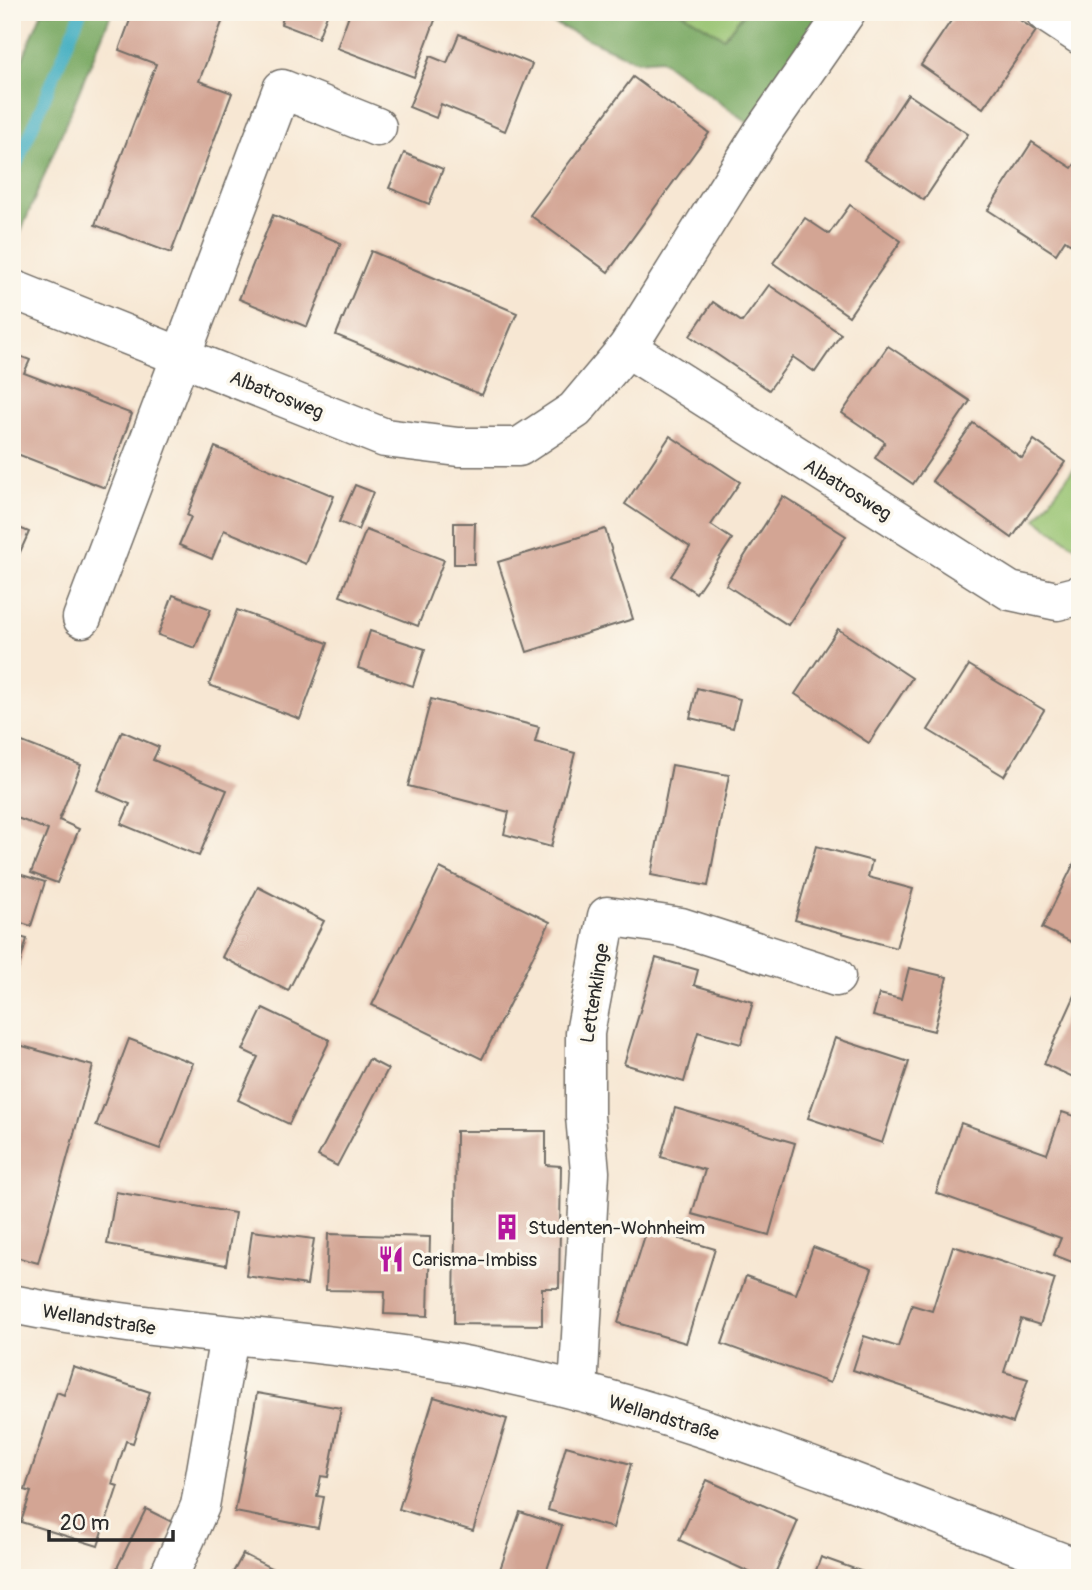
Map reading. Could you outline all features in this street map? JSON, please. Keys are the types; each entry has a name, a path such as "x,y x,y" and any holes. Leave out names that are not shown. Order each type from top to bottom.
{"street":[{"name":"Albatrosweg","path":"12,289 385,438 458,447 519,446 575,410 628,348 762,133 846,12"},
{"path":"1045,12 1080,35"},
{"path":"82,618 282,89 377,127"},
{"name":"Albatrosweg","path":"628,348 1010,591 1057,601 1080,595"},
{"name":"Lettenklinge","path":"578,1391 590,1172 585,1116 585,1033 607,916 681,927 836,977"},
{"name":"Wellandstraße","path":"12,1304 126,1324 453,1363 578,1391 750,1442 1080,1569"},
{"path":"168,1578 200,1506 229,1336"}],"green space":[{"path":"42,12 112,12 12,253 12,84"},
{"path":"528,12 681,12 724,38 745,12 846,12 762,133 660,59 637,61"},
{"path":"681,12 745,12 724,38"},
{"path":"1080,460 1080,550 1036,519"}],"building":[{"path":"133,12 226,12 199,81 232,93 171,253 95,225 156,64 119,50"},
{"path":"285,12 328,12 318,38 281,24"},
{"path":"350,12 438,12 414,77 337,48"},
{"path":"957,12 1008,12 1036,31 983,108 921,65"},
{"path":"459,34 532,64 505,131 441,104 436,118 409,107 430,56 447,63"},
{"path":"633,77 709,133 608,272 530,215"},
{"path":"908,94 968,134 924,200 864,160"},
{"path":"1032,142 1072,168 1080,157 1080,250 1065,240 1056,254 988,210"},
{"path":"404,153 443,169 429,204 389,188"},
{"path":"850,205 901,241 849,316 773,263 805,218 829,234"},
{"path":"273,215 341,243 307,327 239,299"},
{"path":"371,251 517,313 482,395 336,335"},
{"path":"769,285 841,334 815,372 793,357 769,390 690,336 713,302 742,322"},
{"path":"888,346 970,401 913,484 875,458 885,442 842,413"},
{"path":"12,353 30,360 24,373 132,414 105,488 12,452"},
{"path":"973,423 1022,458 1034,440 1065,462 1012,538 932,481"},
{"path":"670,436 740,482 711,525 732,539 696,593 671,576 690,547 625,504"},
{"path":"215,447 334,496 306,564 224,530 212,559 179,545 191,517 187,515"},
{"path":"355,485 373,492 358,530 339,522"},
{"path":"783,496 846,536 788,625 726,585"},
{"path":"454,523 475,523 474,564 454,564"},
{"path":"12,525 29,532 12,570"},
{"path":"605,529 633,619 527,652 498,562"},
{"path":"366,530 444,560 418,626 340,596"},
{"path":"173,595 211,609 195,648 158,635"},
{"path":"237,610 328,643 300,719 209,685"},
{"path":"838,629 912,678 869,743 795,694"},
{"path":"370,631 425,649 413,686 358,668"},
{"path":"969,665 1044,710 1004,776 928,730"},
{"path":"697,688 740,699 733,728 690,718"},
{"path":"431,699 539,727 535,742 575,753 551,847 504,834 509,812 408,786"},
{"path":"122,731 159,747 153,760 227,790 199,856 121,824 130,804 97,790"},
{"path":"12,738 81,765 59,820 79,829 57,883 31,873 48,830 12,816"},
{"path":"672,765 729,775 708,886 651,875"},
{"path":"816,846 872,861 868,877 913,889 896,948 795,920"},
{"path":"1080,851 1080,946 1042,928"},
{"path":"440,868 550,922 482,1059 372,1005"},
{"path":"12,872 45,882 31,926 12,920"},
{"path":"258,887 324,921 288,991 222,957"},
{"path":"12,935 27,939 13,987 12,987"},
{"path":"656,958 698,970 694,985 753,1002 741,1044 698,1032 684,1082 624,1064"},
{"path":"909,968 947,977 934,1031 873,1016 879,994 901,999"},
{"path":"1076,993 1080,995 1080,1080 1044,1064"},
{"path":"263,1008 330,1040 289,1124 238,1100 258,1057 243,1050"},
{"path":"835,1038 909,1062 882,1143 808,1118"},
{"path":"129,1039 193,1063 160,1149 96,1126"},
{"path":"12,1043 93,1066 38,1263 12,1256"},
{"path":"369,1059 388,1069 337,1166 318,1156"},
{"path":"675,1108 795,1143 769,1235 692,1214 705,1170 661,1157"},
{"path":"1062,1112 1080,1118 1080,1265 1054,1255 1061,1238 936,1193 961,1123 1047,1154"},
{"name":"Studenten-Wohnheim","path":"456,1131 546,1131 546,1165 561,1166 559,1288 542,1288 542,1325 454,1324"},
{"path":"116,1192 235,1213 226,1265 107,1244"},
{"path":"647,1229 715,1249 686,1343 618,1323"},
{"path":"252,1231 314,1239 307,1285 246,1276"},
{"path":"328,1234 430,1237 428,1316 384,1314 385,1291 326,1290"},
{"path":"953,1246 1055,1279 1040,1325 1021,1319 1004,1372 1028,1379 1013,1423 853,1370 864,1336 898,1347 912,1305 932,1311"},
{"path":"813,1247 872,1269 830,1383 722,1344 746,1276 796,1294"},
{"path":"73,1367 150,1392 133,1443 126,1441 112,1484 118,1486 98,1546 21,1522 31,1492 25,1490 57,1392 64,1395"},
{"path":"257,1393 341,1408 328,1477 321,1476 317,1496 324,1497 318,1528 235,1512"},
{"path":"434,1397 507,1419 473,1531 399,1509"},
{"path":"566,1446 631,1464 613,1528 548,1510"},
{"path":"707,1480 798,1521 773,1578 762,1578 679,1540"},
{"path":"146,1509 174,1523 146,1578 112,1578"},
{"path":"520,1512 562,1526 544,1578 497,1578"},
{"path":"243,1554 275,1570 272,1578 230,1578"},
{"path":"821,1557 877,1577 813,1578"}],"waterway":[{"path":"12,176 81,12"}],"place":[{"name":"Studenten-Wohnheim","path":"507,1227"},
{"name":"Carisma-Imbiss","path":"391,1259"}]}
